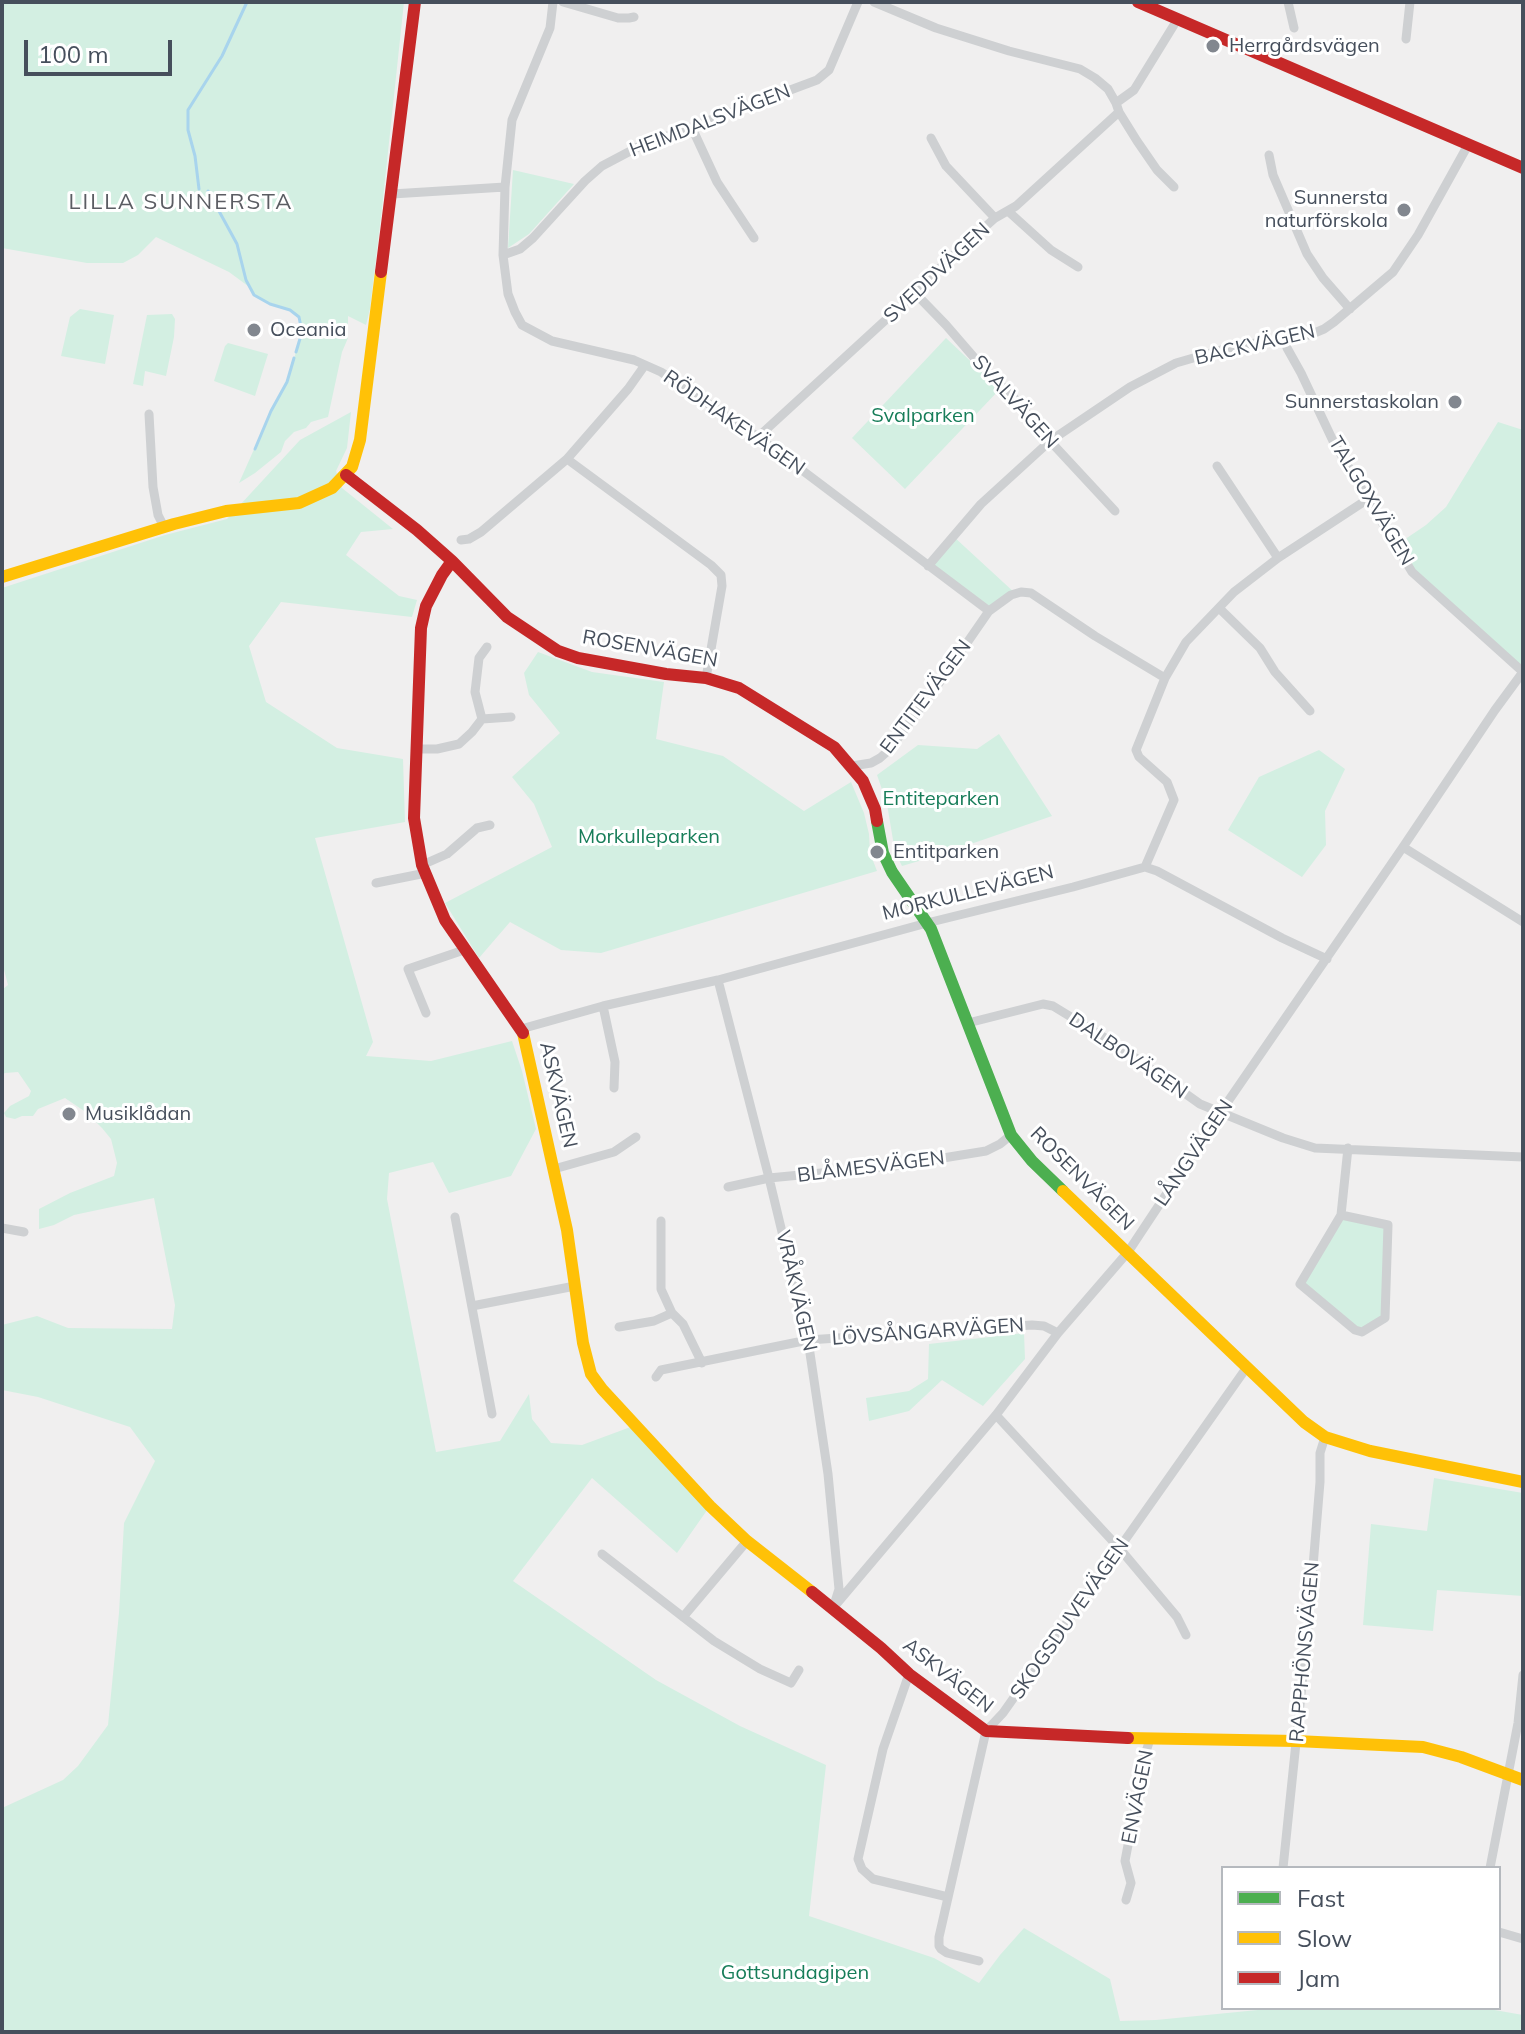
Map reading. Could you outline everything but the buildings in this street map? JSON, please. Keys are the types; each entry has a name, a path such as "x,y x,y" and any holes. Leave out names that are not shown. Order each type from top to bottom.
{"street":[{"path":"2,577 226,511 299,503 332,488 352,467 360,440 415,2"},
{"name":"RÖDHAKEVÄGEN","path":"553,2 550,28 512,120 505,187 503,255 508,294 522,325 552,341 634,360 661,372 758,437 989,611"},
{"path":"563,2 618,18 634,17"},
{"name":"HEIMDALSVÄGEN","path":"503,255 520,249 533,238 602,166 638,147 823,76 834,60 858,2"},
{"path":"874,2 951,33 1080,69 1095,78 1108,89 1157,170 1174,187"},
{"path":"1138,2 1523,168"},
{"path":"1288,2 1294,28"},
{"path":"1406,39 1410,2"},
{"name":"SVEDDVÄGEN","path":"758,437 995,218 1009,212 1058,170 1134,90 1177,20"},
{"path":"692,128 717,182 754,238"},
{"path":"931,138 946,166 995,218"},
{"name":"BACKVÄGEN","path":"928,566 981,504 1050,441 1130,387 1176,363 1228,348 1285,340 1324,329 1350,309 1393,272 1418,235 1468,145"},
{"path":"1269,155 1279,191 1307,254 1350,309"},
{"path":"392,194 505,187"},
{"path":"1009,212 1051,250 1078,267"},
{"name":"SVALVÄGEN","path":"915,293 1115,511"},
{"name":"TALGOXVÄGEN","path":"1285,340 1334,443 1412,572 1523,672"},
{"path":"461,540 481,532 567,459 645,365"},
{"path":"149,414 153,487 158,515 164,527"},
{"path":"567,459 721,575 722,586 706,678"},
{"path":"1217,466 1278,558"},
{"name":"ROSENVÄGEN","path":"346,475 417,530 507,617 558,651 603,663 726,683 751,693 834,747 863,781 875,809 883,853 892,872 931,929 1011,1135 1032,1161 1304,1422 1325,1437 1370,1451 1523,1482"},
{"path":"1327,959 1145,867 1174,800 1167,782 1139,757 1136,750 1165,678 1186,642 1234,592 1278,558 1368,499"},
{"path":"452,561 426,606 421,628 414,818 424,869 445,920 521,1029"},
{"path":"989,611 1011,595 1031,593 1165,678"},
{"path":"1219,608 1260,648 1275,672 1310,711"},
{"name":"ENTITEVÄGEN","path":"852,766 871,763 889,750 989,611"},
{"path":"482,719 475,692 479,658 487,647"},
{"name":"LÅNGVÄGEN","path":"833,1608 1128,1252 1523,672"},
{"path":"416,749 437,749 459,744 482,719 511,717"},
{"path":"376,883 424,869 477,828 490,825"},
{"path":"1403,847 1522,919"},
{"name":"MORKULLEVÄGEN","path":"521,1029 1145,867"},
{"path":"426,1013 408,969 464,950"},
{"name":"VRÅKVÄGEN","path":"718,980 808,1340 828,1474 839,1589 833,1608"},
{"name":"DALBOVÄGEN","path":"968,1023 1043,1004 1053,1006 1120,1047 1200,1104 1315,1148 1523,1157"},
{"path":"603,1006 615,1062 614,1088"},
{"name":"ASKVÄGEN","path":"521,1029 567,1230 583,1343 591,1374 710,1506 747,1541 833,1608 909,1674 986,1731 1423,1747 1461,1757 1523,1780"},
{"name":"BLÅMESVÄGEN","path":"728,1187 769,1178 894,1166 986,1151 1011,1135"},
{"name":"ASKVÄGEN","path":"554,1169 614,1152 636,1137"},
{"path":"1341,1215 1388,1225 1385,1318 1362,1332 1355,1330 1300,1284 1341,1215 1348,1148"},
{"path":"455,1217 492,1414"},
{"path":"661,1221 661,1289 702,1363"},
{"path":"2,1228 24,1232"},
{"path":"472,1306 575,1286"},
{"path":"619,1327 654,1321 672,1313"},
{"name":"LÖVSÅNGARVÄGEN","path":"656,1377 661,1370 808,1340 1032,1325 1044,1326 1058,1333"},
{"name":"SKOGSDUVEVÄGEN","path":"979,1961 947,1953 939,1946 939,1937 986,1731 1003,1713 1247,1367"},
{"path":"996,1415 1120,1549 1177,1617 1186,1635"},
{"name":"RAPPHÖNSVÄGEN","path":"1283,1866 1320,1482 1320,1453 1325,1437"},
{"path":"683,1617 747,1541"},
{"path":"602,1554 714,1641 760,1669 791,1683 799,1670"},
{"path":"909,1674 883,1749 858,1859 862,1869 873,1879 948,1897"},
{"path":"1490,1866 1518,1723 1523,1675"},
{"name":"ENVÄGEN","path":"1126,1900 1131,1883 1125,1861 1150,1739"},
{"path":"1501,1933 1523,1939"}],"green space":[{"path":"2,2 404,2 366,325 348,316 348,338 328,417 294,432 285,441 281,452 239,483 287,382 302,332 299,317 290,310 260,299 229,272 156,237 138,255 123,263 87,263 2,248"},
{"path":"513,170 574,184 529,234 508,248"},
{"path":"80,309 114,315 105,364 61,356 70,317"},
{"path":"172,314 175,319 174,337 166,376 145,371 143,386 133,384 147,315"},
{"name":"Svalparken","path":"946,338 1000,389 905,489 852,438"},
{"path":"228,343 268,354 255,396 214,381"},
{"name":"Gottsundagipen","path":"351,412 347,448 336,471 342,488 393,529 361,532 346,555 399,596 417,600 412,617 281,602 249,646 266,702 337,748 403,759 405,822 315,838 373,1042 366,1056 431,1061 512,1041 536,1129 511,1176 449,1193 433,1162 389,1173 387,1199 436,1452 500,1441 529,1394 532,1419 551,1443 582,1445 636,1425 710,1506 677,1553 592,1478 513,1581 656,1680 740,1726 826,1765 809,1916 934,1958 979,1983 1024,1928 1110,1979 1120,2021 1258,2010 1494,2010 1523,2015 1523,2032 2,2032 2,1808 63,1780 78,1766 108,1725 124,1523 155,1461 130,1427 38,1397 2,1390 2,1325 37,1316 68,1328 172,1329 175,1305 154,1198 74,1215 39,1229 39,1209 114,1176 117,1163 111,1139 102,1128 65,1098 38,1109 33,1116 15,1119 6,1117 4,1113 10,1106 29,1096 31,1091 18,1072 2,1075 2,993 8,985 2,962 2,588 165,535 227,519 300,440"},
{"path":"1498,422 1523,430 1523,672 1412,572 1395,546 1446,507"},
{"path":"953,536 1016,594 989,611 928,566"},
{"name":"Morkulleparken","path":"538,652 592,672 664,682 656,739 723,756 804,811 851,782 864,813 870,853 877,871 601,953 561,950 510,922 479,958 445,903 552,847 534,804 512,777 560,733 529,695 524,673"},
{"name":"Entiteparken","path":"999,734 1052,816 902,866 895,852 887,804 877,775 918,745 977,749"},
{"path":"1319,750 1345,769 1325,811 1326,845 1302,877 1228,830 1259,777"},
{"path":"1341,1215 1388,1225 1385,1318 1362,1332 1300,1284"},
{"path":"1024,1333 1025,1359 983,1406 942,1380 909,1411 869,1421 866,1398 909,1391 928,1379 929,1344"},
{"path":"1434,1478 1523,1493 1523,1596 1437,1590 1433,1631 1363,1625 1371,1524 1427,1531"}],"waterway":[{"path":"199,189 188,130 188,110 222,56 247,2"},
{"path":"208,191 237,244 246,280 254,295 299,317 302,332 296,352"},
{"path":"255,449 287,382 294,358"}],"traffic: fast":[{"path":"877,821 883,853 892,872 931,929 1011,1135 1063,1191"}],"traffic: slow":[{"path":"2,577 174,524 226,511 299,503 332,488 352,467 360,440 381,272"},
{"path":"523,1033 567,1230 583,1343 591,1374 710,1506 747,1541 812,1592"},
{"path":"1063,1191 1304,1422 1325,1437 1370,1451 1523,1482"},
{"path":"1128,1738 1423,1747 1461,1757 1523,1780"}],"traffic: jam":[{"path":"381,272 415,2"},
{"path":"1138,2 1523,168"},
{"path":"346,475 417,530 507,617 558,651 578,658 706,678 739,688 834,747 863,781 877,821"},
{"path":"452,561 426,606 421,628 414,818 422,865 445,920 523,1033"},
{"path":"812,1592 909,1674 986,1731 1128,1738"}],"place":[{"name":"Herrgårdsvägen","path":"1213,46"},
{"name":"Sunnersta naturförskola","path":"1404,210"},
{"name":"Oceania","path":"254,330"},
{"name":"Sunnerstaskolan","path":"1455,402"},
{"name":"Entitparken","path":"877,852"},
{"name":"Musiklådan","path":"69,1114"}],"district":[{"name":"LILLA SUNNERSTA","path":"181,202"}]}
